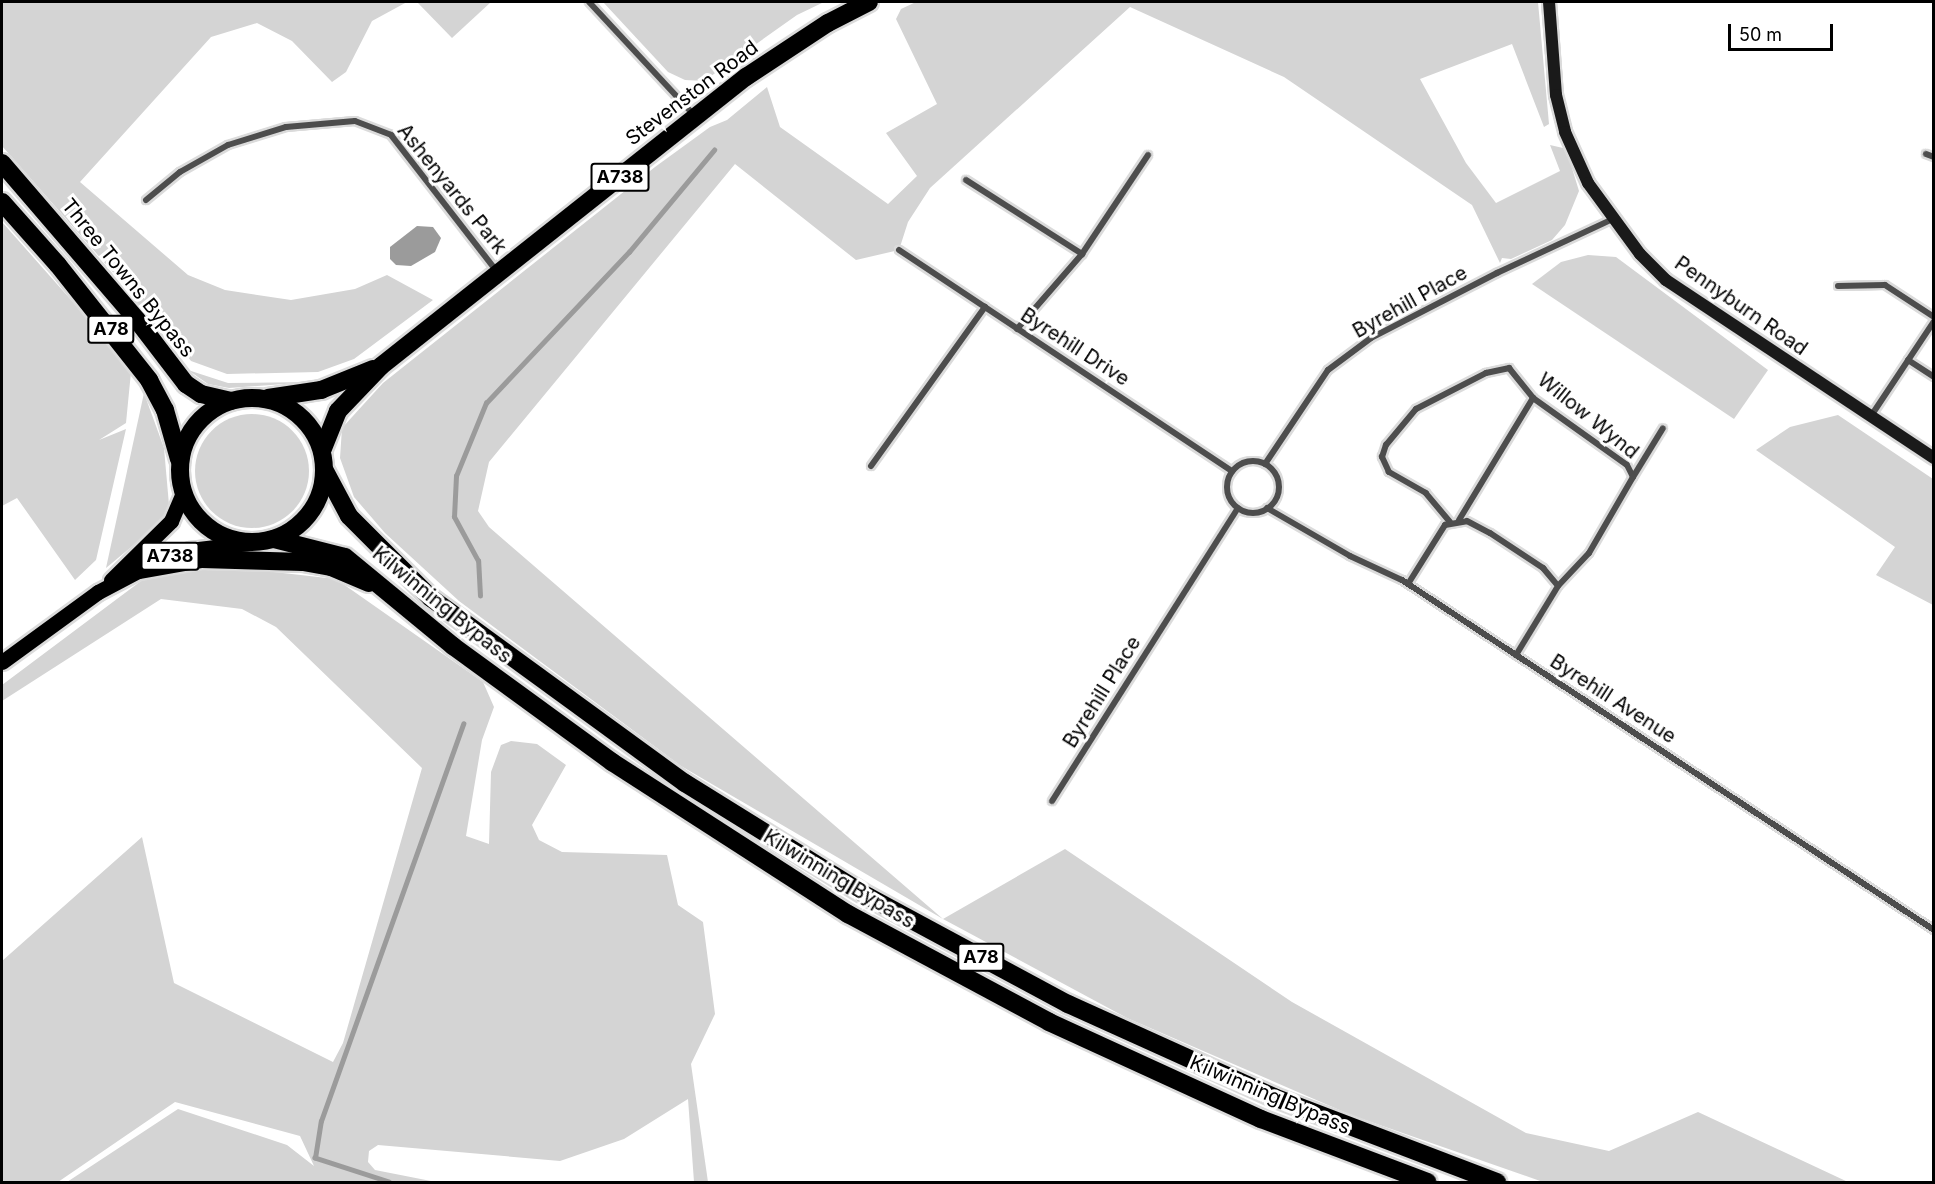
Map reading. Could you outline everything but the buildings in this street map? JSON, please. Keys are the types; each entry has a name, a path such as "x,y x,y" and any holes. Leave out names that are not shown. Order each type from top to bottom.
{"highway":[{"name":"Stevenston Road","path":"381,366 500,275 696,116 790,47 869,2"},
{"name":"Three Towns Bypass","path":"2,163 165,353 186,384 201,394 232,400"},
{"name":"A78","path":"2,202 65,273 149,380 165,410 180,461 183,494 204,525 223,537 249,543 274,539 309,516 317,503 325,471 322,451 312,430 298,414 279,403 260,398 232,400 197,422 180,461"},
{"name":"A738","path":"260,398 321,390 381,366"},
{"name":"A738","path":"322,451 338,411 381,366"},
{"name":"Kilwinning Bypass","path":"325,471 349,516 431,598 706,795 869,897 1068,1004 1274,1097 1497,1182"},
{"name":"Kilwinning Bypass","path":"274,539 345,557 453,646 612,762 848,914 1059,1027 1261,1119 1428,1182"},
{"path":"140,570 202,560 303,562 331,567 387,591"}],"main road":[{"name":"A738","path":"2,662 98,592 167,526 183,494"},
{"name":"A738","path":"98,592 180,552 249,543"}],"street":[{"path":"589,2 696,116"},
{"name":"Pennyburn Road","path":"1549,2 1556,95 1565,132 1588,183 1612,219 1666,280 1934,458"},
{"name":"Ashenyards Park","path":"146,200 180,172 228,144 286,127 355,121 391,135 500,275"},
{"path":"1926,154 1934,157"},
{"path":"1017,329 1082,254 1148,155"},
{"path":"966,180 1082,254"},
{"name":"Byrehill Place","path":"1265,464 1328,370 1371,338 1497,273 1612,219"},
{"name":"Byrehill Drive","path":"899,250 1233,471"},
{"path":"1838,286 1885,285 1934,319 1870,416"},
{"path":"870,466 984,307"},
{"path":"1908,360 1934,377"},
{"name":"Willow Wynd","path":"1450,522 1426,493 1389,472 1382,457 1387,443 1416,409 1486,373 1509,368 1533,398 1627,465 1633,477 1594,545 1558,586 1516,655"},
{"path":"1459,520 1533,398"},
{"path":"1633,477 1663,428"},
{"path":"1249,461 1265,464 1279,485 1274,502 1255,513 1238,508 1227,492 1233,471 1249,461"},
{"name":"Byrehill Place","path":"1052,801 1238,508"},
{"name":"Byrehill Avenue","path":"1267,508 1350,556 1408,584 1934,930"},
{"path":"1408,584 1450,522 1459,520 1491,533 1535,562 1556,579 1558,586"}],"shaded area":[{"path":"2,2 407,2 372,21 346,72 332,82 292,41 257,23 211,37 80,182 188,275 225,290 291,300 355,289 387,275 433,300 354,359 318,372 227,374 191,361 173,337 161,327 156,329 118,278 2,146"},
{"path":"417,2 491,2 452,38"},
{"path":"603,2 824,2 797,15 704,81 685,80 668,72"},
{"path":"916,2 1538,2 1549,124 1544,127 1512,44 1420,79 1466,163 1496,203 1560,171 1550,145 1563,148 1568,155 1579,191 1565,225 1552,240 1511,259 1502,258 1500,263 1472,205 1284,77 1130,7 930,188 908,222 899,250 856,260 735,164 489,462 478,511 489,527 943,919 681,766 459,601 385,533 354,497 340,458 342,428 383,383 655,167 710,127 727,120 767,87 780,127 888,204 917,176 886,133 937,104 896,19 901,9"},
{"path":"2,222 111,345 131,372 126,423 99,440 126,429 96,560 75,580 17,498 2,506"},
{"path":"417,226 433,227 441,238 435,252 411,266 396,265 390,259 390,247"},
{"path":"1588,255 1616,257 1768,370 1734,419 1532,284 1561,262"},
{"path":"188,370 228,383 311,382 229,388 208,384"},
{"path":"144,393 164,448 169,505 160,523 106,568"},
{"path":"252,414 274,418 293,430 305,449 309,471 305,493 293,512 274,524 252,528 230,524 211,512 199,493 195,471 199,449 211,430 230,418"},
{"path":"1838,415 1933,479 1933,605 1876,575 1895,547 1756,450 1790,427"},
{"path":"213,565 336,579 483,682 494,707 482,740 466,836 489,844 491,772 501,745 511,741 537,744 566,765 532,825 539,840 562,852 667,855 678,905 703,922 715,1014 691,1064 708,1182 694,1182 688,1099 624,1139 560,1161 378,1145 369,1151 368,1162 375,1170 436,1182 67,1182 178,1109 287,1145 314,1166 300,1136 175,1102 58,1182 2,1182 2,961 142,837 174,983 333,1062 343,1043 422,768 276,627 242,609 161,599 2,701 2,685 141,581 164,570"},
{"path":"1065,849 1292,1002 1526,1133 1609,1151 1698,1112 1848,1182 1543,1182 1351,1115 1127,1018 943,919"}],"waterway":[{"path":"480,596 478,561 454,517 456,476 486,403 629,252 714,150"},
{"path":"389,1182 315,1158 321,1121 463,724"}]}
